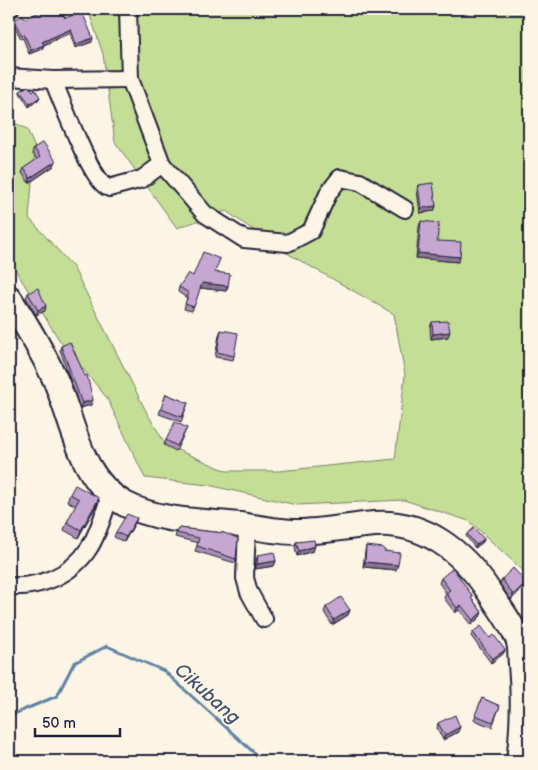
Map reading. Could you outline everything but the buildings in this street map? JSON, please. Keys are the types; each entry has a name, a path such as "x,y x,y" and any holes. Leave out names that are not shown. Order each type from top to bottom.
{"highway":[{"path":"9,298 29,328 54,378 64,402 73,433 88,466 111,494 125,504 148,513 299,532 377,524 406,527 429,534 452,548 474,569 524,642 519,761"}],"street":[{"path":"128,9 130,79 162,164 205,214 244,239 288,243 311,231 329,192 340,178 360,182 405,209"},
{"path":"9,77 53,80 130,79"},
{"path":"53,80 82,148 101,184 110,188 142,179 162,164"},
{"path":"9,586 24,587 60,577 89,548 111,494"},
{"path":"247,526 245,578 249,592 264,619"}],"green space":[{"path":"88,9 529,9 529,576 469,521 404,500 297,505 208,485 145,478 107,398 60,341 9,260 9,120 27,129 35,148 29,218 73,267 147,413 166,445 227,471 279,471 395,459 405,375 394,314 285,252 226,211 177,228 115,142 103,54"}],"waterway":[{"name":"Cikubang","path":"9,716 57,696 74,663 107,646 164,671 263,761"}]}
